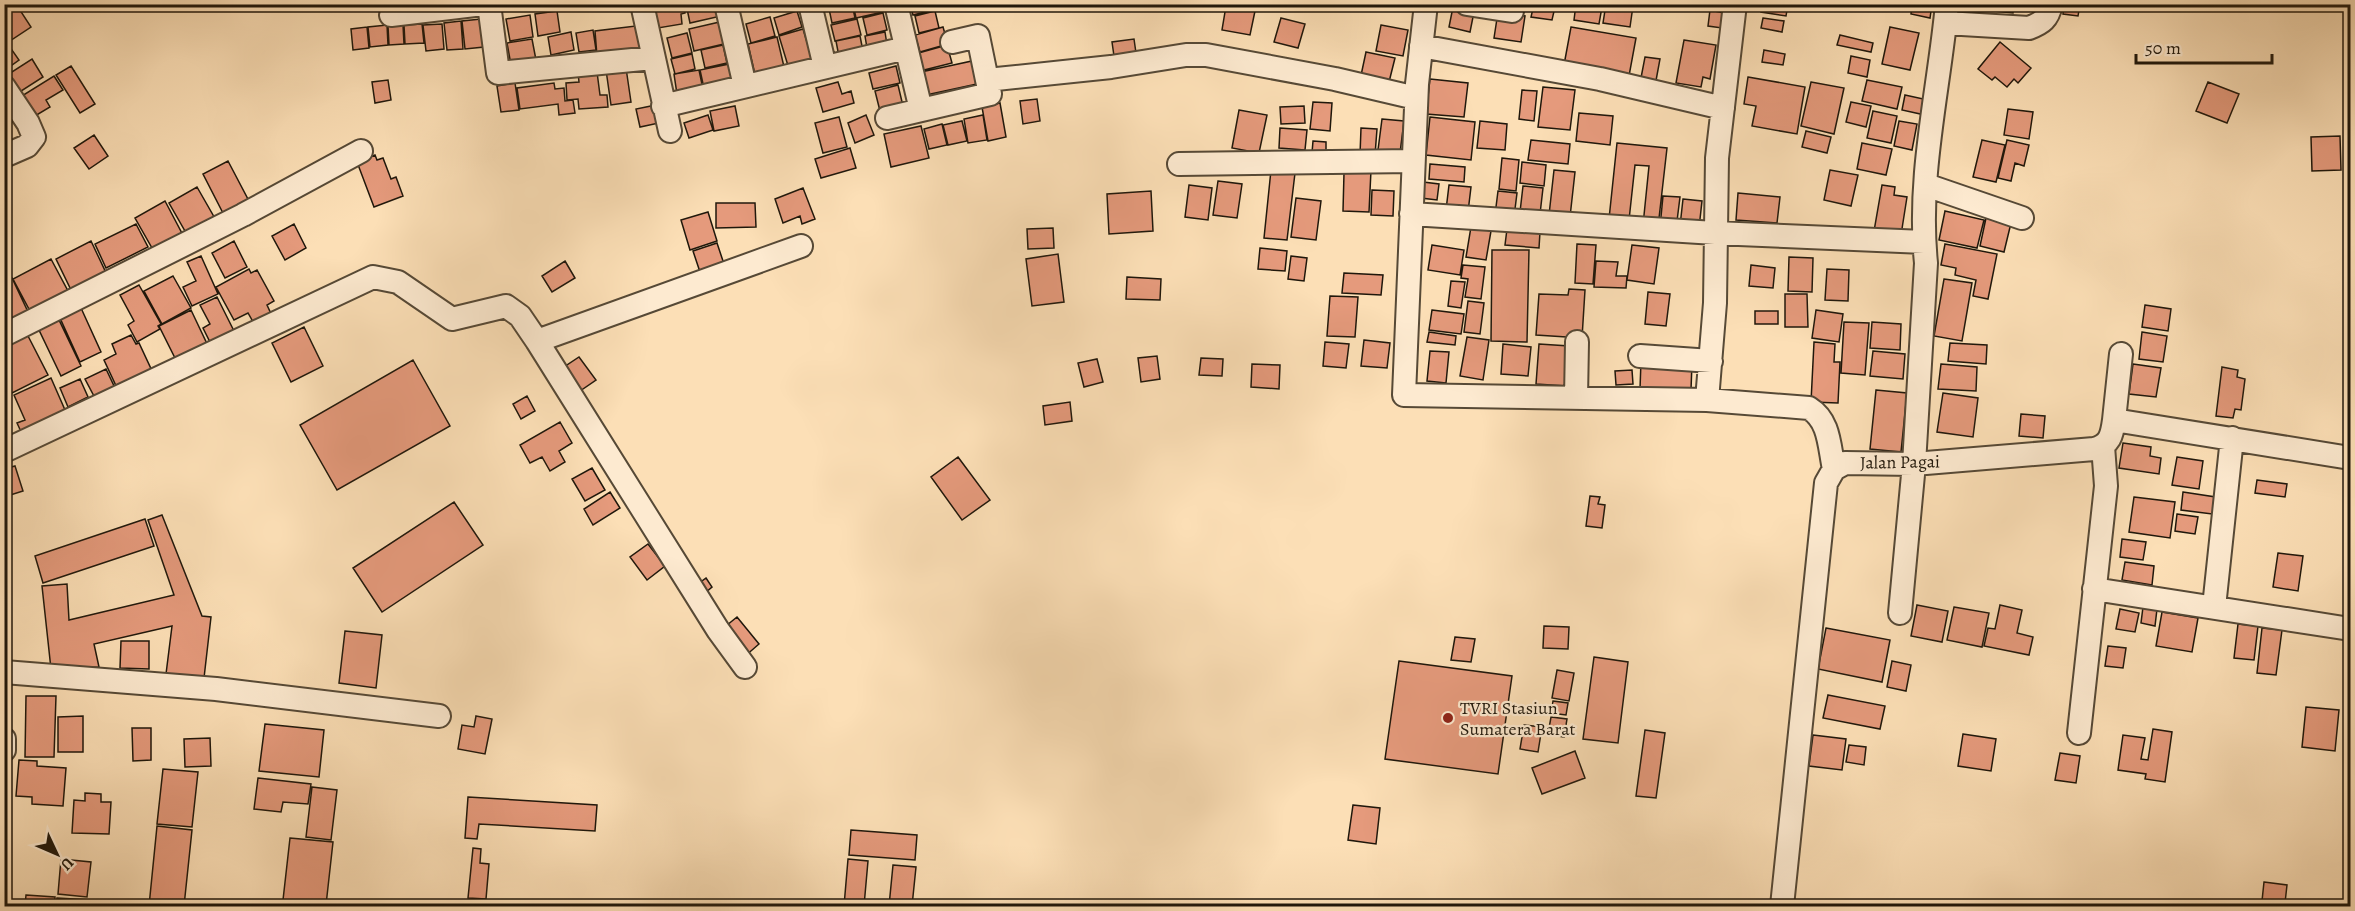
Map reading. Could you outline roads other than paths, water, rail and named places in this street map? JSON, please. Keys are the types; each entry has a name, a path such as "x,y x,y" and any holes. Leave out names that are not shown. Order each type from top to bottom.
{"street":[{"path":"391,15 483,4"},
{"path":"489,4 498,73 653,58"},
{"path":"642,4 670,131"},
{"path":"726,4 745,86"},
{"path":"810,4 825,67"},
{"path":"896,4 921,110"},
{"path":"1426,4 1416,98 1404,395 1707,400 1809,408 1819,414 1826,426 1833,469"},
{"path":"1467,4 1512,11"},
{"path":"1707,400 1715,303 1717,159 1736,4"},
{"path":"1900,613 1914,464 1926,263 1924,242 1931,116 1946,14 2029,28 2042,24 2049,15 2051,4"},
{"path":"887,118 990,94 978,36 952,42"},
{"path":"1421,46 1600,79 1723,108"},
{"path":"663,106 906,48"},
{"path":"987,80 1112,67 1186,55 1206,55 1335,79 1416,98"},
{"path":"4,87 28,123 34,137 27,146 4,156"},
{"path":"4,335 243,215 361,151"},
{"path":"1179,164 1413,161"},
{"path":"1926,185 2022,218"},
{"path":"1411,214 1715,233 1924,242"},
{"path":"537,341 801,246"},
{"path":"4,451 373,277 398,282 452,319 506,306 520,316 537,341 718,630 745,667"},
{"path":"1576,398 1577,342"},
{"path":"2079,733 2106,486 2103,446 2110,440 2114,420 2121,354"},
{"path":"1640,356 1711,361"},
{"path":"2114,420 2350,458"},
{"path":"2214,607 2232,438"},
{"name":"Jalan Pagai","path":"1782,906 1826,483 1833,469 1845,463 1914,464 2103,446"},
{"path":"2094,589 2350,629"},
{"path":"4,672 216,689 439,716"},
{"path":"4,739 4,750"}],"place":[{"name":"TVRI Stasiun Sumatera Barat","path":"1448,718"}]}
